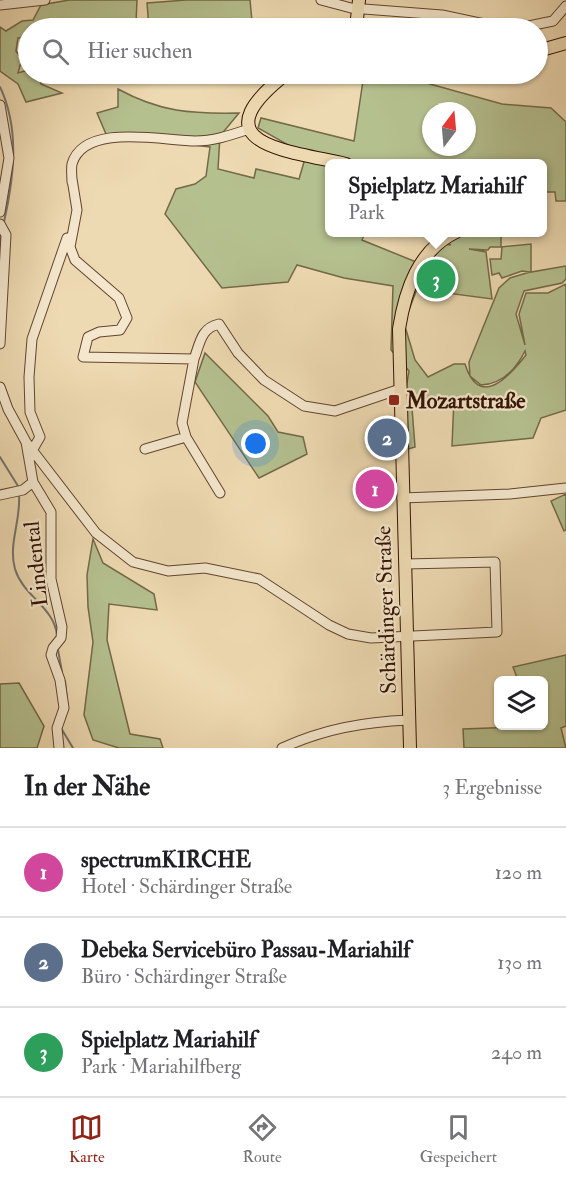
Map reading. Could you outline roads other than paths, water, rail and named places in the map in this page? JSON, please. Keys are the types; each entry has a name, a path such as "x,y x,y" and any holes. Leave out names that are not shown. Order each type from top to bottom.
{"main road":[{"path":"548,48 566,43"},
{"path":"275,84 254,102 248,117 249,129 260,140 277,148 325,159"},
{"name":"Schärdinger Straße","path":"410,748 399,329 406,295 419,265 431,248 448,237"}],"street":[{"path":"0,5 45,0"},
{"path":"321,0 456,18"},
{"path":"548,22 553,21 566,6"},
{"path":"0,105 9,158 0,212"},
{"path":"33,449 40,437 30,412 29,376 32,339 66,244 71,209 72,163 92,142 106,138 131,136 196,141 227,137 249,129"},
{"path":"72,179 77,210 70,247 75,260 119,298 126,318 120,330 99,332 88,337 83,357 194,359"},
{"path":"0,224 6,235 0,344"},
{"path":"220,493 186,437 182,423 194,359 202,334 210,326 219,324 238,353 264,380 304,406 335,411 400,388"},
{"name":"Lindental","path":"0,387 8,409 26,442 33,482 51,512 51,579 62,627 61,638 53,648 51,655 60,680 64,708 57,728 59,748"},
{"path":"144,449 186,437"},
{"path":"26,442 96,533 133,562 168,571 205,568 259,579 329,625 348,634 370,638 497,632 495,562 405,564"},
{"name":"Lindental","path":"0,495 23,490 33,482"},
{"name":"Schärdinger Straße","path":"402,498 520,494 566,488"},
{"path":"282,748 332,729 365,723 409,720"}],"waterway":[{"path":"0,87 13,137 12,171 4,222"},
{"path":"0,242 1,233"},
{"path":"0,457 18,486"},
{"path":"19,495 13,551 15,569 25,587 45,609 55,625 57,635"},
{"path":"58,650 62,672"},
{"path":"65,681 67,699"},
{"path":"61,728 73,748"}],"place":[{"name":"Spielplatz Mariahilf","path":"436,279"},
{"name":"Mozartstraße","path":"394,400"},
{"name":"Debeka Servicebüro Passau-Mariahilf","path":"387,438"},
{"name":"spectrumKIRCHE","path":"375,489"}]}
